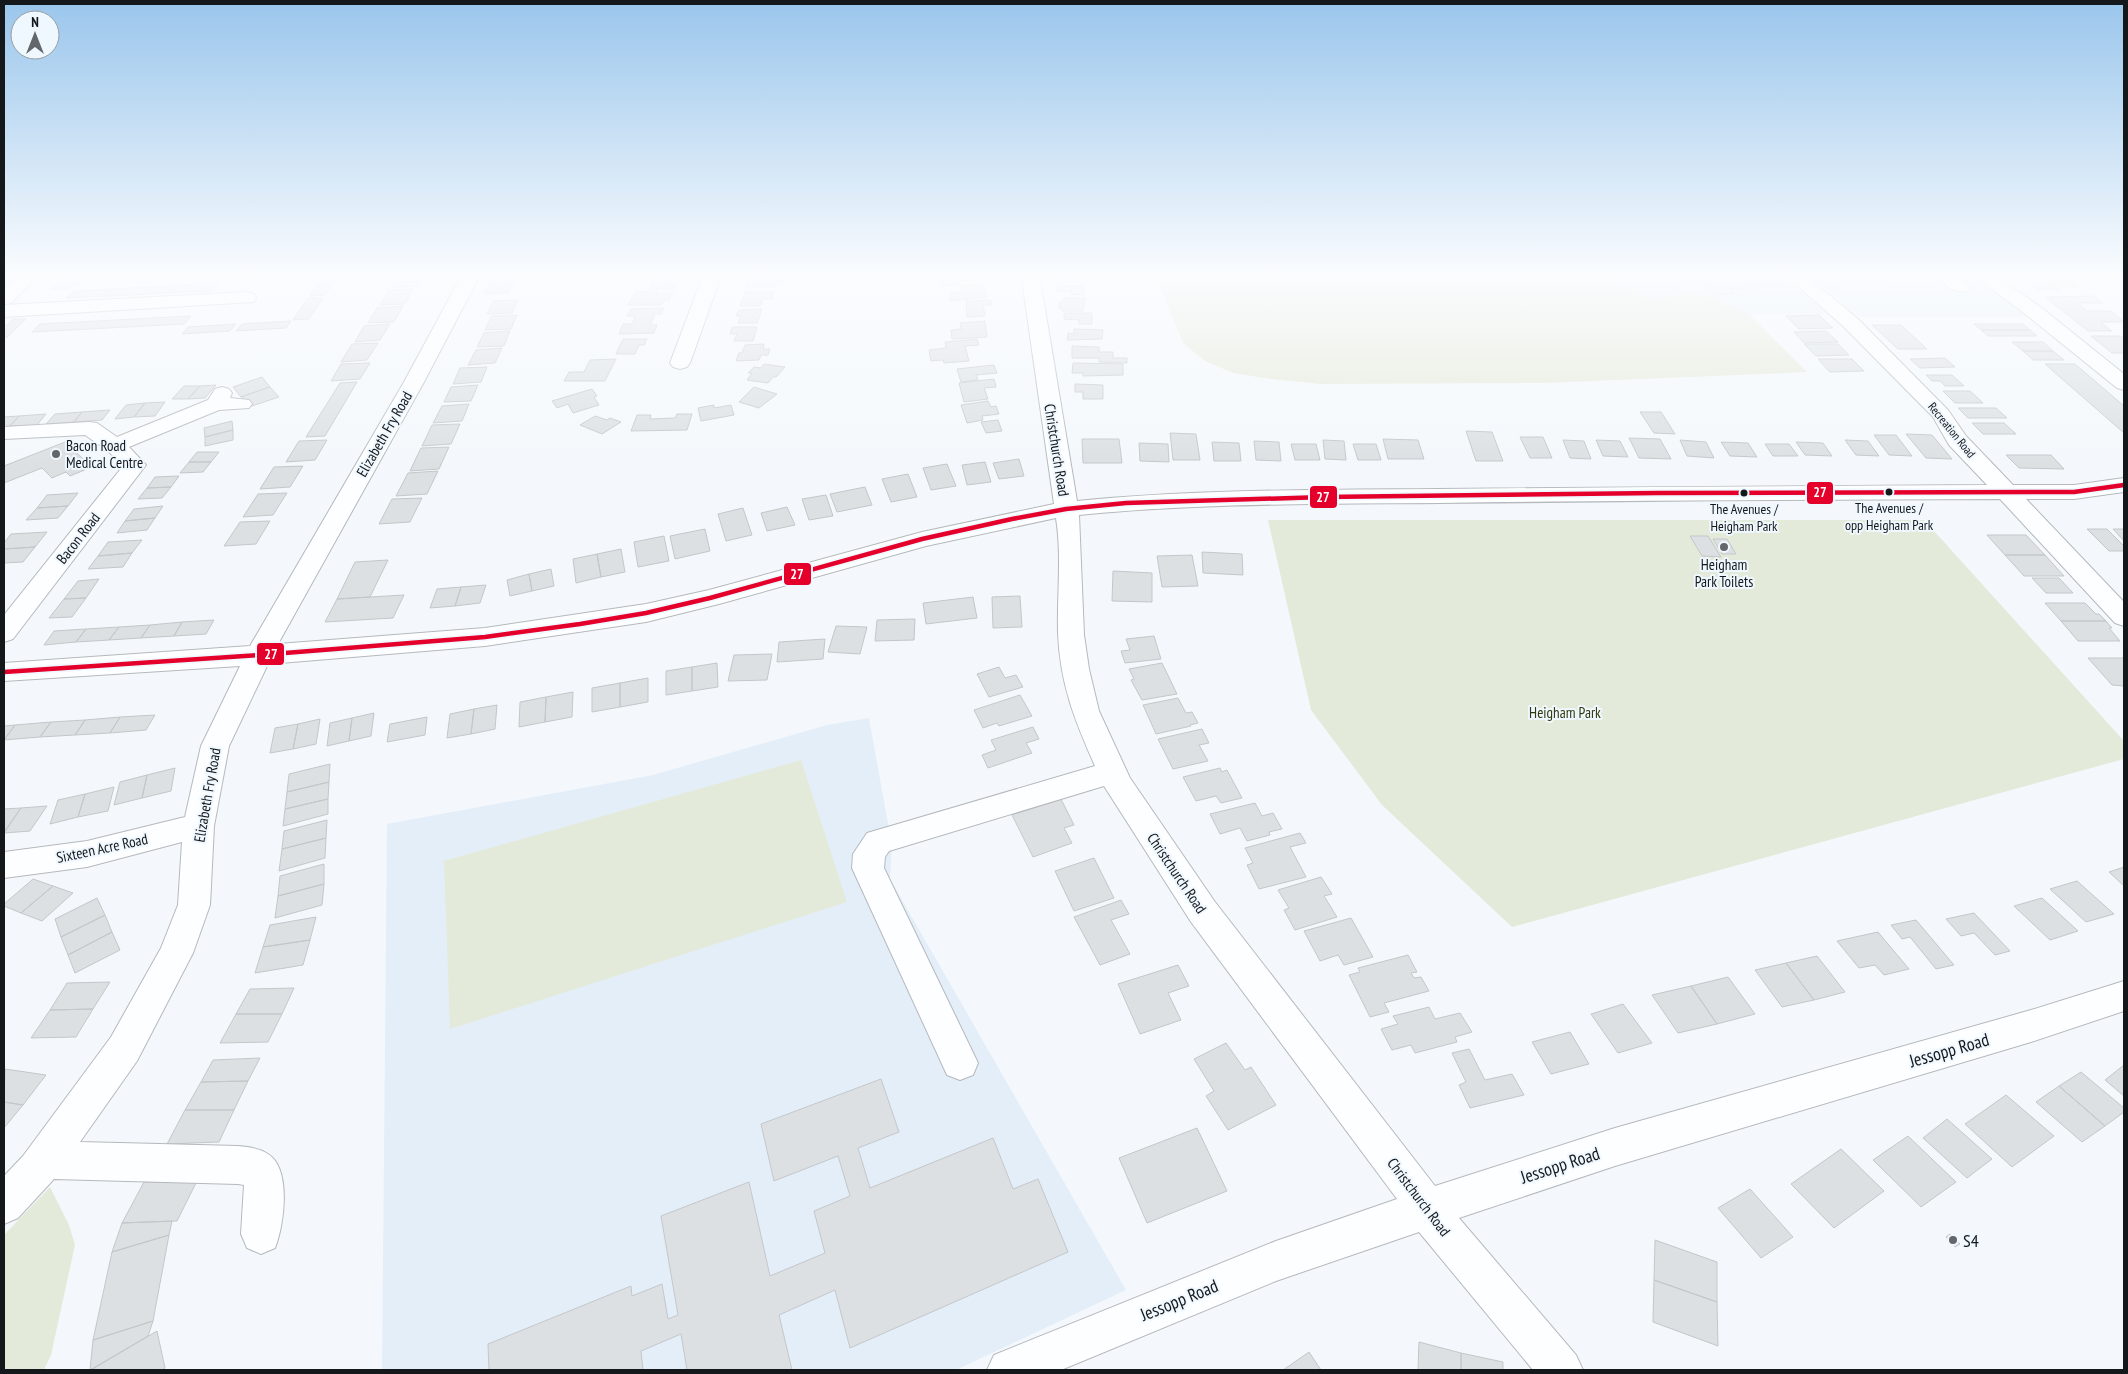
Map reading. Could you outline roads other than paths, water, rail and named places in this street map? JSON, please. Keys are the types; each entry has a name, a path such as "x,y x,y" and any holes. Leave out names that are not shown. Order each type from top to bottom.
{"main road":[{"name":"Elizabeth Fry Road","path":"4,1204 44,1160 124,1049 176,953 194,905 199,826 215,746 243,684 438,337"},
{"path":"680,362 690,337"},
{"name":"Christchurch Road","path":"1040,337 1069,524 1071,635 1075,669 1085,711 1117,783 1203,912 1438,1225 1561,1370"},
{"name":"Recreation Road","path":"1865,337 1941,414 1958,440 2124,617"},
{"path":"2066,337 2124,384"},
{"path":"115,445 219,398 242,404"},
{"name":"Bacon Road","path":"4,433 89,428 115,445 135,465 4,633"},
{"path":"4,672 260,655 485,637 646,613 710,598 922,539 1066,509 1126,503 1324,497 1658,493 2074,492 2124,485"},
{"path":"2074,492 2124,502"},
{"path":"960,1064 868,868 869,854 878,842 1112,772"},
{"name":"Sixteen Acre Road","path":"4,865 87,854 199,826"},
{"name":"Jessopp Road","path":"1009,1370 1276,1261 1427,1209 1615,1147 2031,1026 2124,996"},
{"path":"44,1160 238,1165 254,1168 264,1179 262,1234"}],"place":[{"name":"Bacon Road Medical Centre","path":"56,454"},
{"name":"The Avenues / opp Heigham Park","path":"1889,492"},
{"name":"The Avenues / Heigham Park","path":"1744,493"},
{"name":"Heigham Park Toilets","path":"1724,547"},
{"name":"S4","path":"1953,1240"}],"park label":[{"name":"Heigham Park","path":"1565,712"}]}
